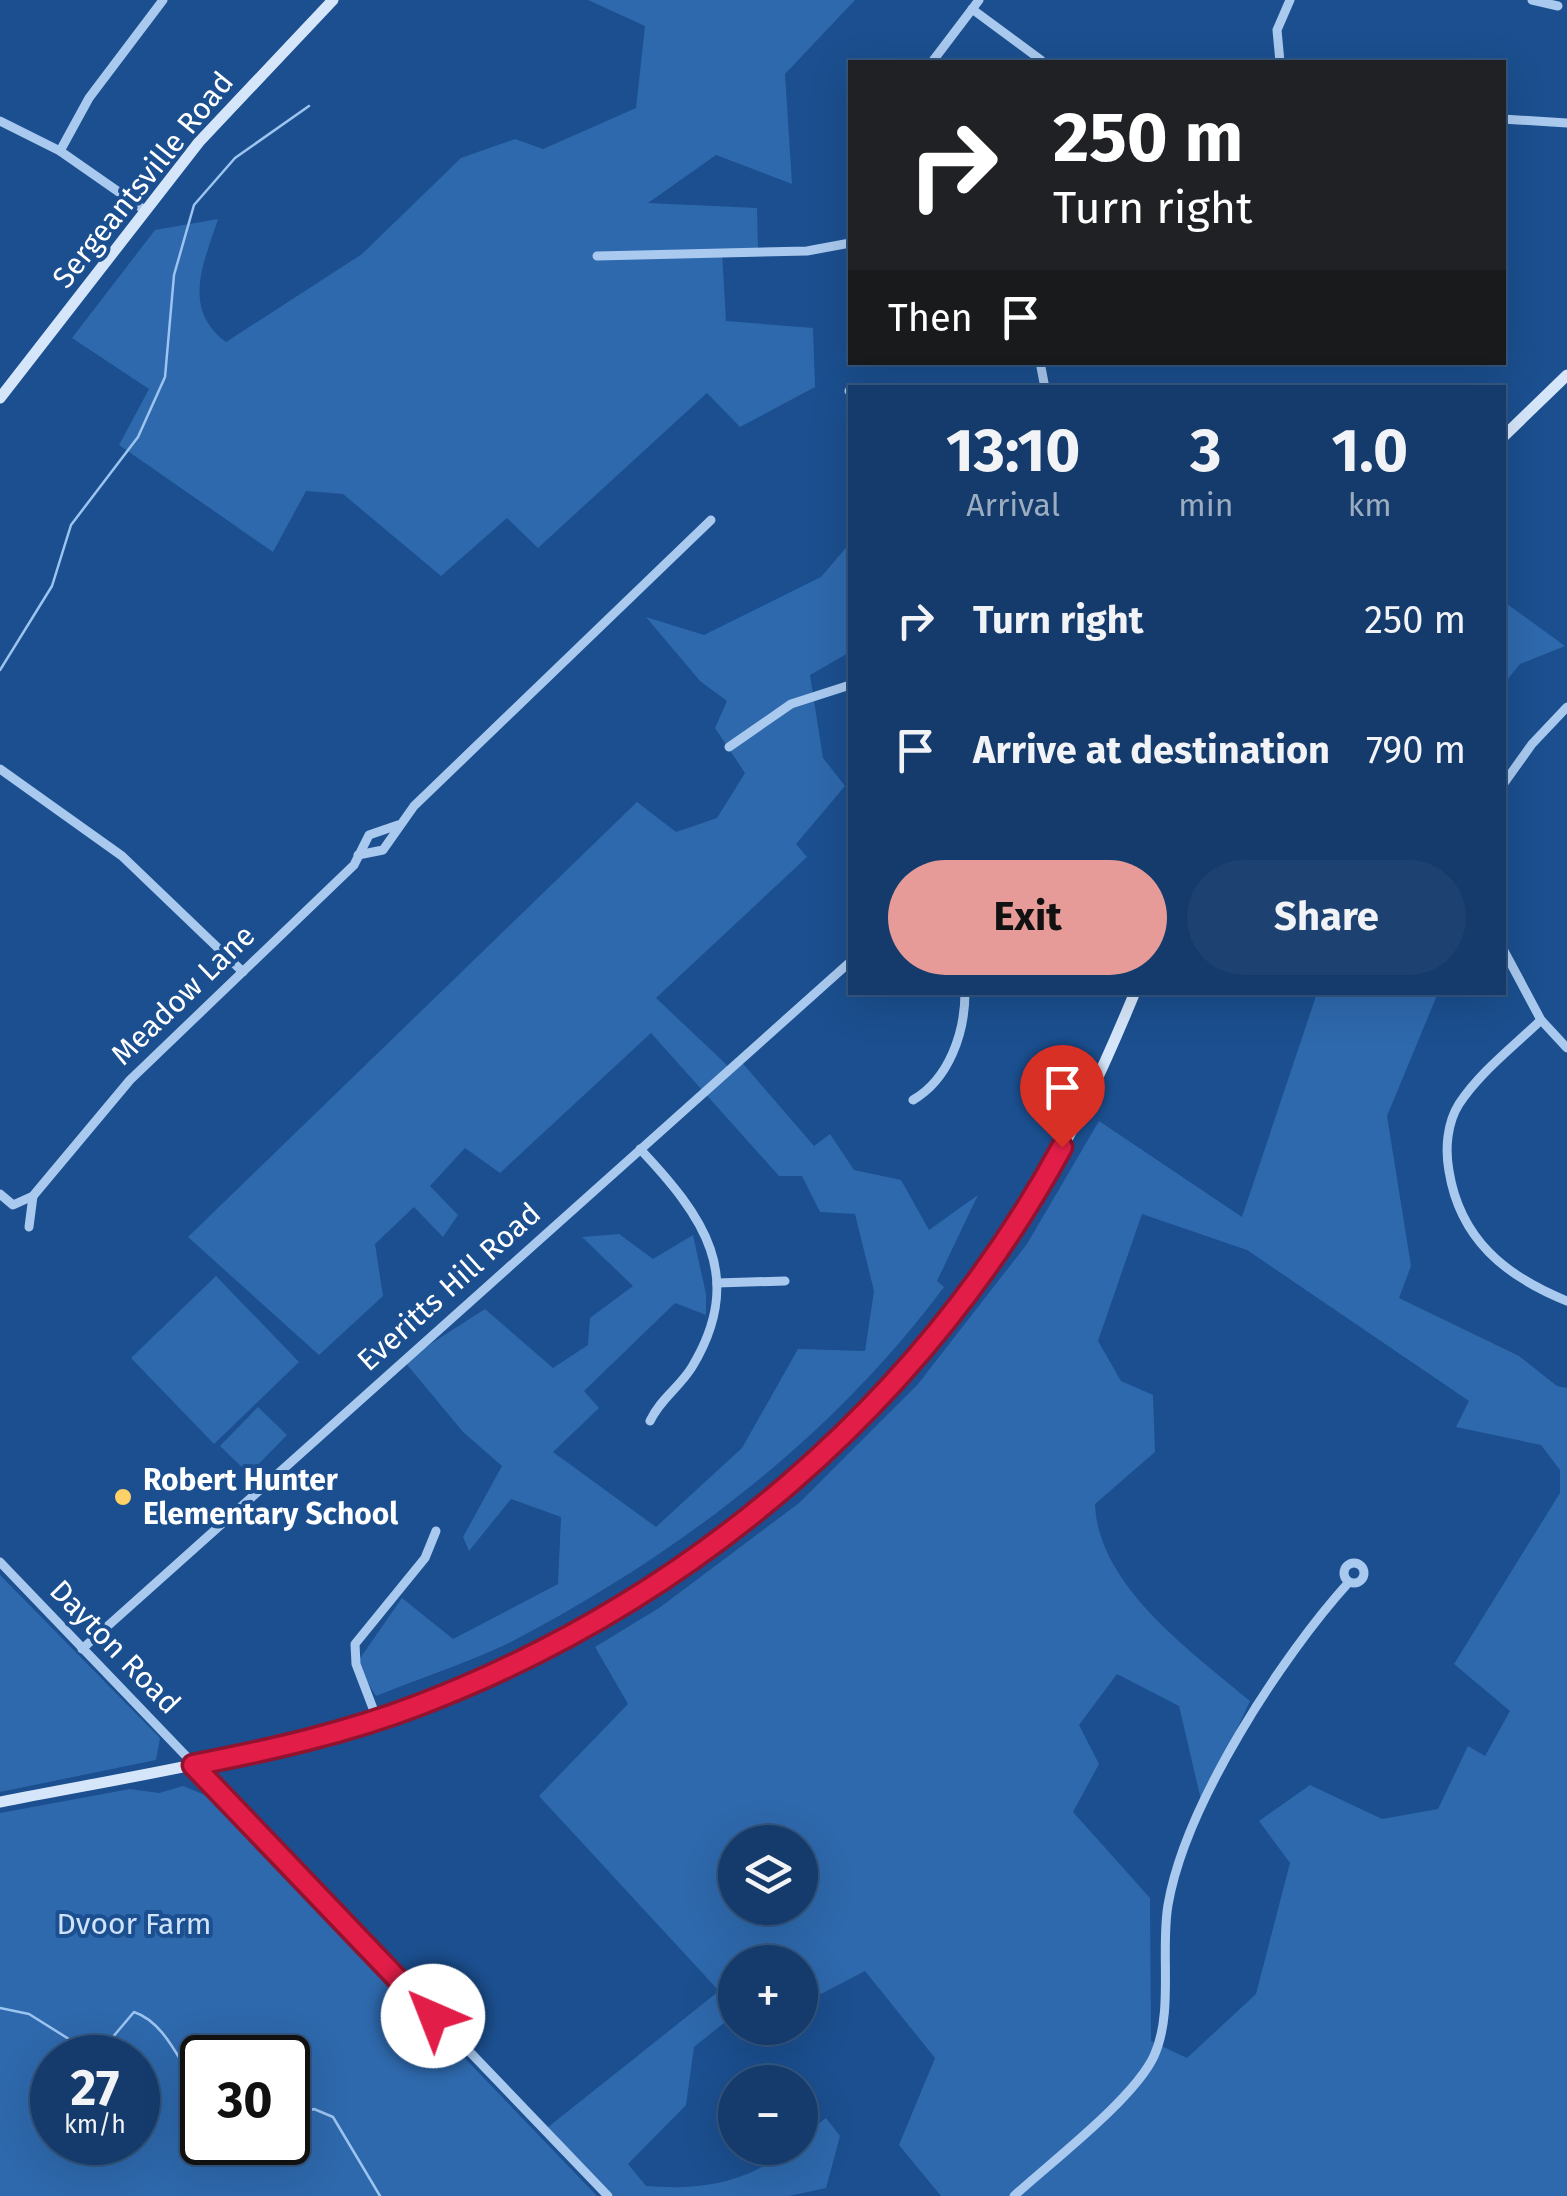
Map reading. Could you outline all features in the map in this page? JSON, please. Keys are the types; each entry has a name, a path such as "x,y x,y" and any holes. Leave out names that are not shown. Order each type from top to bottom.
{"main road":[{"name":"Sergeantsville Road","path":"0,398 218,119 333,0"},
{"path":"1506,434 1567,375"},
{"path":"4,1801 290,1745 377,1719 496,1672 600,1619 744,1522 836,1443 910,1365 1006,1240 1081,1112 1134,995"}],"street":[{"path":"60,151 98,85 163,0"},
{"path":"1280,60 1278,30 1290,0"},
{"path":"1532,0 1558,6"},
{"path":"933,60 975,4 1041,60"},
{"path":"1506,119 1567,123"},
{"path":"1,124 60,151 146,210"},
{"path":"597,256 807,251 848,243"},
{"name":"Meadow Lane","path":"358,856 382,850 398,825 711,520"},
{"path":"729,748 792,704 848,686"},
{"path":"1506,780 1532,744 1567,707"},
{"path":"0,769 122,856 242,972"},
{"name":"Meadow Lane","path":"33,1196 130,1080 354,865 375,830 398,825"},
{"path":"1506,954 1541,1020 1567,1048"},
{"name":"Everitts Hill Road","path":"82,1649 848,964"},
{"path":"914,1100 929,1090 952,1056 962,1026 966,995"},
{"path":"1541,1020 1458,1105 1445,1148 1453,1198 1468,1231 1497,1263 1567,1301"},
{"path":"640,1149 682,1194 706,1231 717,1283 716,1306 700,1351 685,1377 660,1400 650,1421"},
{"path":"0,1194 13,1205 33,1196"},
{"path":"29,1227 33,1196"},
{"path":"717,1283 785,1280"},
{"path":"377,1719 356,1664 356,1644 425,1558 436,1530"},
{"name":"Dayton Road","path":"0,1562 608,2196"},
{"path":"1014,2196 1129,2090 1155,2054 1162,2013 1168,1906 1183,1851 1262,1696 1348,1582"}],"green space":[{"path":"588,0 855,0 785,74 792,184 716,155 648,203 757,208 758,251 722,252 726,321 813,328 815,387 740,427 707,393 538,548 507,518 441,576 343,494 306,491 273,552 119,445 149,389 72,338 155,230 218,219 203,268 200,300 212,329 226,342 362,254 461,158 515,139 543,149 636,108 645,26"},
{"path":"848,545 848,653 810,675 823,758 845,786 796,844 807,857 656,998 729,1067 739,1059 814,1146 830,1134 854,1170 901,1180 929,1230 978,1195 937,1281 944,1287 852,1394 801,1443 691,1532 573,1608 511,1642 376,1696 356,1664 402,1598 453,1639 558,1584 561,1517 511,1499 469,1551 463,1537 502,1466 463,1432 404,1361 485,1309 553,1368 588,1345 590,1318 633,1286 582,1237 619,1234 653,1259 693,1235 706,1294 706,1315 675,1303 584,1391 599,1408 553,1452 656,1527 742,1448 798,1349 865,1351 874,1291 855,1214 820,1212 802,1176 779,1176 651,1033 500,1173 465,1148 430,1186 458,1215 443,1237 414,1207 375,1244 383,1296 319,1355 188,1237 637,802 676,832 717,818 745,773 715,728 727,701 700,681 646,617 704,635 821,577"},
{"path":"1506,603 1565,646 1520,664 1506,681"},
{"path":"1316,995 1437,995 1387,1116 1411,1266 1399,1298 1519,1356 1557,1386 1567,1388 1567,2196 941,2196 899,2145 935,2058 865,1971 821,1994 818,1945 718,1945 718,1990 539,1796 628,1704 595,1647 659,1608 799,1503 918,1384 1027,1244 1099,1121 1242,1217","holes":["1142,1214 1247,1250 1469,1401 1456,1427 1541,1445 1560,1470 1560,1493 1454,1664 1510,1711 1485,1756 1468,1746 1438,1809 1382,1819 1310,1785 1259,1821 1290,1863 1256,1994 1187,2058 1151,2041 1150,1898 1073,1812 1099,1764 1079,1725 1117,1674 1179,1706 1202,1804 1250,1701 1152,1615 1112,1562 1100,1534 1095,1504 1155,1452 1153,1395 1121,1381 1098,1341"]},
{"path":"216,1276 299,1362 214,1444 131,1358"},
{"path":"258,1407 287,1435 249,1474 220,1446"},
{"path":"0,1575 160,1738 156,1760 0,1792"},
{"name":"Dvoor Farm","path":"183,1786 217,1800 597,2196 0,2196 0,1813 130,1789 159,1793"},
{"path":"718,1992 718,2028 694,2047 686,2105 628,2164 646,2186 717,2183 765,2165 818,2165 818,2124 826,2118 840,2136 826,2188 789,2196 613,2196 547,2128"}],"waterway":[{"path":"0,670 52,586 71,525 138,437 165,377 174,275 194,205 235,158 309,106"},
{"path":"0,2008 29,2014 80,2046 112,2038 134,2012 156,2026 180,2060"},
{"path":"310,2110 333,2117 380,2196"}],"place":[{"name":"Robert Hunter Elementary School","path":"123,1497"}],"route":[{"path":"433,2016 193,1765 340,1731 457,1690 600,1619 704,1552 807,1470 893,1384 991,1262 1062,1147"}]}
